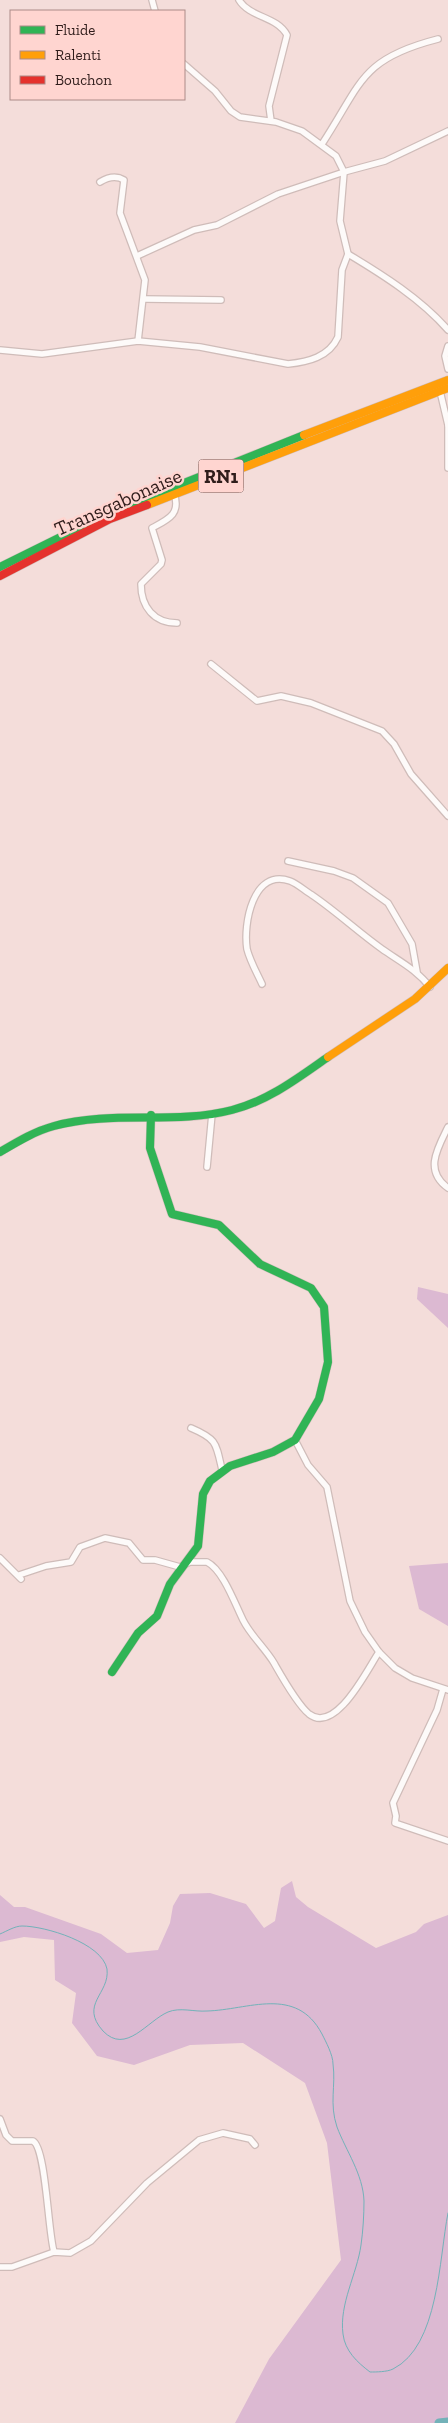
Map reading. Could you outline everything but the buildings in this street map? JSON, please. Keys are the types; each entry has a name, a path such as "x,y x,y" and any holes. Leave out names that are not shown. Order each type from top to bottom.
{"main road":[{"name":"Transgabonaise","path":"0,567 76,527 138,499 448,380"},
{"name":"Transgabonaise","path":"0,576 94,527 174,493 448,388"},
{"path":"0,1152 37,1131 73,1120 107,1116 212,1114 245,1107 287,1087 430,986 447,970"},
{"path":"112,1672 138,1633 157,1616 170,1584 180,1567 198,1546 203,1494 210,1481 222,1470 273,1452 295,1440 319,1399 328,1362 324,1307 311,1288 260,1264 219,1225 172,1214 150,1148 151,1116"}],"street":[{"path":"239,0 249,10 278,25 287,35 268,106 271,121"},
{"path":"322,144 349,97 375,66 403,49 438,40"},
{"path":"0,350 42,354 138,341 200,347 288,364 316,358 334,346 338,337 342,270 348,254 340,221 344,172 336,156 302,131 271,121 240,117 232,111 215,91 185,65"},
{"path":"137,256 194,230 217,226 278,194 344,172 385,161 448,131"},
{"path":"100,182 111,177 124,180 120,212 145,280 145,299 138,341"},
{"path":"348,254 377,271 404,291 448,330"},
{"path":"145,299 221,300"},
{"path":"448,346 446,356 448,369"},
{"path":"440,391 448,426 448,468"},
{"path":"174,493 178,504 176,510 152,528 162,564 141,584 141,589 150,612 165,623 177,623"},
{"path":"211,664 257,701 281,696 311,703 382,731 394,744 411,774 448,816"},
{"path":"288,861 334,871 353,878 388,903 412,944 417,972"},
{"path":"262,984 247,947 251,902 259,889 283,879 314,897 382,949 417,972 430,986"},
{"path":"207,1167 212,1114"},
{"path":"448,1127 434,1156 433,1168 435,1175 448,1188"},
{"path":"191,1428 209,1436 215,1442 222,1470"},
{"path":"295,1440 308,1464 327,1487 333,1526 353,1611 379,1652 395,1668 412,1678 445,1690 393,1803 396,1816 395,1824 448,1841"},
{"path":"0,1558 20,1577 46,1566 71,1562 80,1547 105,1538 129,1543 142,1560 155,1560 180,1567 196,1561 211,1564 218,1572 244,1622 273,1661 286,1685 308,1713 315,1716 326,1717 349,1700 379,1652"},
{"path":"0,2120 6,2135 12,2141 33,2142 39,2147 45,2179 48,2228 54,2252"},
{"path":"0,2267 12,2267 54,2252 70,2253 91,2241 147,2183 199,2140 223,2133 250,2139 256,2145"}],"shaded area":[{"path":"418,1287 448,1294 448,1328 417,1299"},
{"path":"448,1563 448,1626 419,1609 409,1566"},
{"path":"292,1881 296,1897 308,1907 376,1948 416,1932 424,1924 448,1915 448,2423 235,2423 269,2359 341,2260 327,2143 305,2083 243,2043 190,2045 134,2065 97,2056 72,2023 76,1993 55,1980 54,1940 24,1937 0,1942 0,1895 14,1907 25,1907 101,1934 127,1953 158,1950 170,1923 173,1906 180,1894 210,1893 246,1904 264,1928 275,1921 281,1888"}],"waterway":[{"path":"0,1934 22,1926 44,1929 71,1938 95,1951 103,1960 107,1969 107,1978 97,1999 94,2013 96,2022 103,2031 112,2037 128,2038 160,2016 177,2010 207,2011 255,2005 285,2005 299,2010 311,2019 322,2034 333,2060 333,2110 337,2127 361,2181 363,2191 364,2212 361,2245 346,2300 342,2323 346,2346 356,2360 370,2372 393,2369 408,2358 420,2341 434,2299 448,2213"},
{"path":"439,2423 448,2422"}],"traffic: fast":[{"path":"0,567 109,513 304,435"},
{"path":"0,1152 40,1131 76,1121 188,1117 232,1110 270,1095 328,1057"},
{"path":"112,1672 138,1633 157,1616 170,1584 198,1546 203,1494 210,1481 230,1466 273,1452 295,1440 319,1399 328,1362 324,1307 311,1288 260,1264 219,1225 172,1214 150,1148 151,1115"}],"traffic: slow":[{"path":"304,435 448,380"},
{"path":"147,505 448,388"},
{"path":"328,1057 415,999 448,968"}],"traffic: jam":[{"path":"0,576 110,519 147,505"}]}
